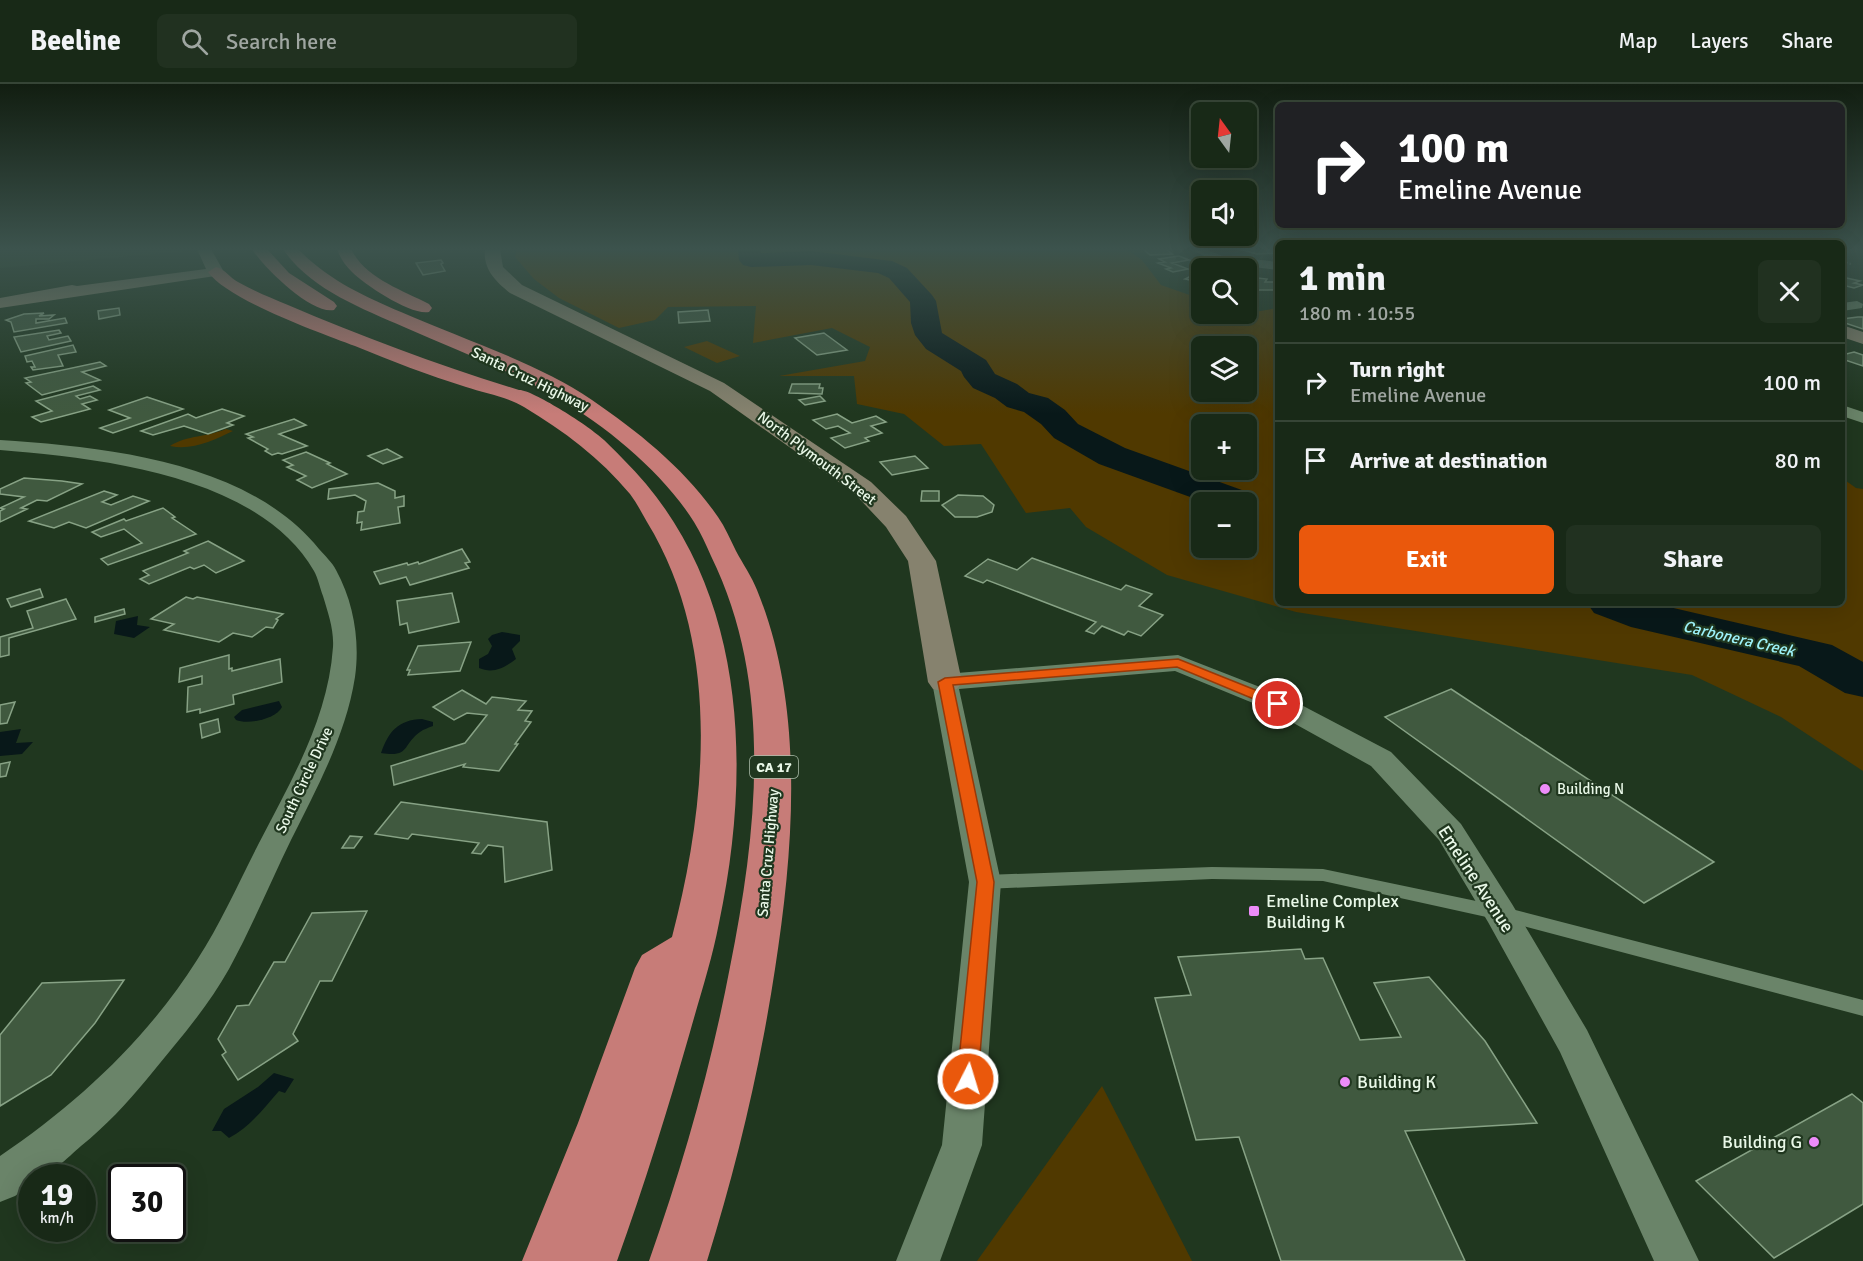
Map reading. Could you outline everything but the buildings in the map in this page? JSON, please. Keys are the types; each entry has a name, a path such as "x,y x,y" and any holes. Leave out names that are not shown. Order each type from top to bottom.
{"highway":[{"path":"272,304 378,349 458,379 534,402"},
{"name":"Santa Cruz Highway","path":"327,304 354,319 534,402 589,438 637,483 664,521 696,590 710,648 714,681 718,758 717,803 711,854 691,948 639,1125 588,1261"},
{"name":"Santa Cruz Highway","path":"371,304 568,395 615,425 651,453 685,488 713,529 738,579 755,627 765,670 774,747 774,793 765,900 748,999 726,1098 678,1261"},
{"path":"417,304 473,336 516,370"},
{"path":"550,1261 604,1123 658,968 691,948"}],"street":[{"name":"North Plymouth Street","path":"547,304 717,387 743,403 868,492 897,522 922,561 986,882 962,1145 918,1261"},
{"path":"1845,307 1857,305"},
{"path":"1845,332 1863,338"},
{"path":"1845,411 1863,418"},
{"name":"South Circle Drive","path":"0,445 63,449 157,466 199,478 239,496 294,531 320,559 334,584 346,640 340,690 327,735 217,959 172,1022 101,1103 54,1143 0,1181"},
{"name":"Emeline Avenue","path":"945,682 1178,663 1278,704 1381,759 1450,831 1500,913 1574,1042 1677,1261"}],"lane":[{"path":"986,882 1212,873 1323,874 1500,913 1863,1008"}],"shaded area":[{"path":"571,304 1191,304 1191,324 1257,324 1257,312 1275,309 1275,606 1167,575 1086,527 1070,508 1026,513 981,444 944,446 904,414 857,404 854,376 779,376 865,361 870,347 832,328 753,343 756,306 668,307 655,320 619,328"},
{"path":"707,341 740,356 717,363 684,347"},
{"path":"226,429 233,431 203,444 186,447 170,446 183,440"},
{"path":"1845,480 1856,488 1863,489 1863,771 1781,717 1692,675 1296,612 1275,606 1845,606"},
{"path":"138,616 137,625 150,627 134,638 114,634 116,621"},
{"path":"502,632 520,635 520,641 512,649 516,659 498,669 479,668 479,659 488,654 492,646 488,639"},
{"path":"279,701 282,707 268,718 247,722 236,720 234,717 242,710"},
{"path":"422,719 433,722 433,726 420,732 401,752 381,753 387,739 396,728 401,724"},
{"path":"21,729 16,743 33,742 22,754 0,756 0,732"},
{"path":"274,1073 294,1079 285,1093 279,1091 262,1111 237,1134 229,1138 221,1131 212,1131 224,1109 258,1087"},
{"path":"1102,1086 1192,1261 977,1261"}],"waterway":[{"name":"Carbonera Creek","path":"923,304 929,335 936,343 975,366 979,377 984,381 1006,391 1018,400 1036,405 1053,417 1066,431 1112,456 1211,492"},
{"name":"Carbonera Creek","path":"1618,606 1647,617 1815,655 1863,682"}],"place":[{"name":"Building N","path":"1545,789"},
{"name":"Emeline Complex Building K","path":"1254,911"},
{"name":"Building K","path":"1345,1082"},
{"name":"Building G","path":"1814,1142"}],"route":[{"path":"968,1079 986,882 945,682 1178,663 1278,704"}]}
